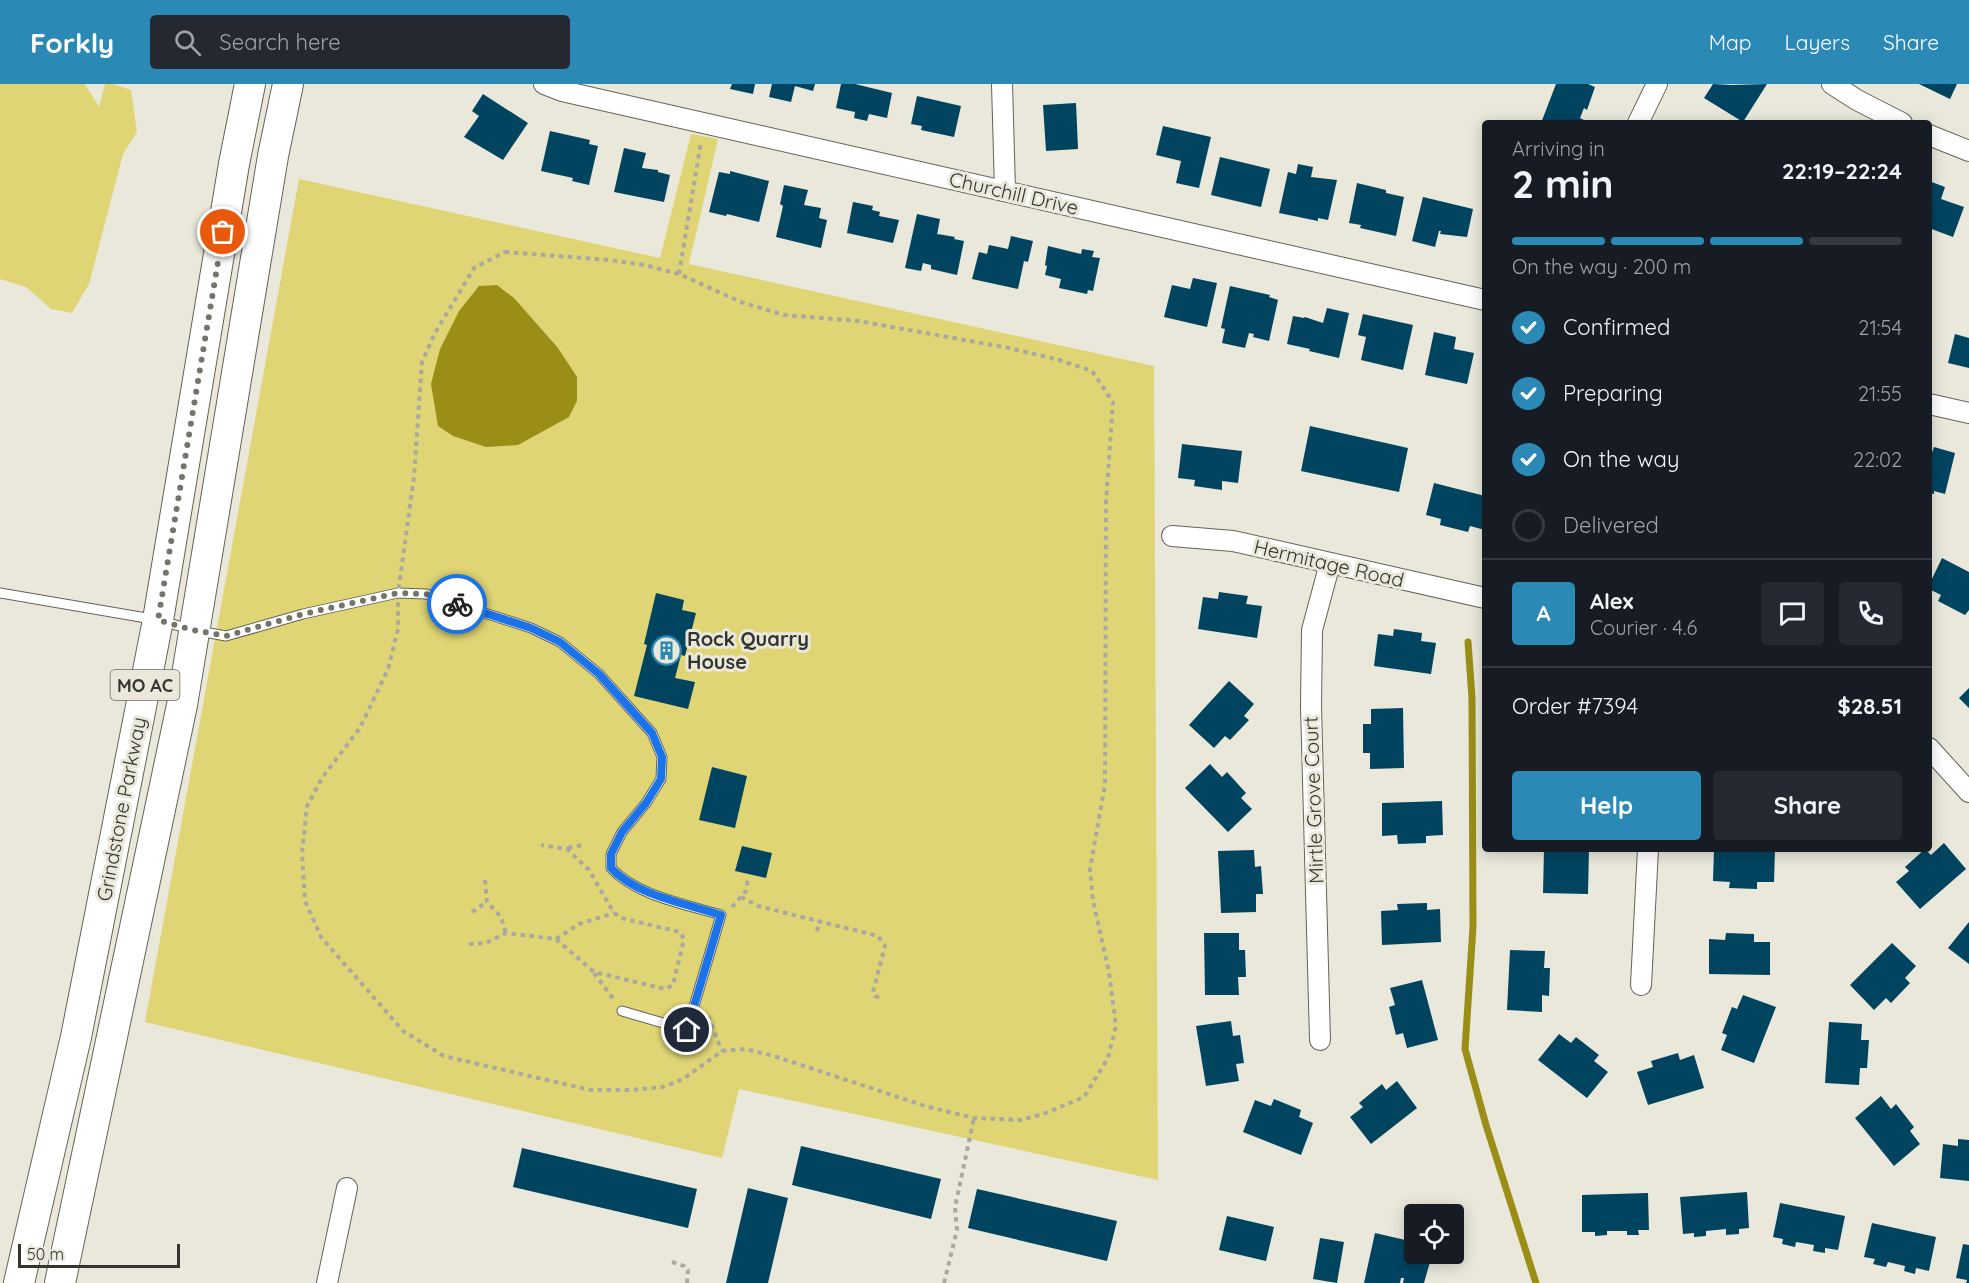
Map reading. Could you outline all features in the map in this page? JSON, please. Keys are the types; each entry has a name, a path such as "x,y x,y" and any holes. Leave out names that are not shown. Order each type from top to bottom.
{"main road":[{"name":"Grindstone Parkway","path":"19,1283 76,1037 158,620 234,164 250,84"},
{"name":"Grindstone Parkway","path":"60,1283 182,705 273,156 288,84"}],"street":[{"name":"Churchill Drive","path":"544,84 562,91 1482,299"},
{"path":"1002,84 1005,190"},
{"path":"1639,120 1657,84"},
{"path":"1832,84 1896,120"},
{"path":"1932,136 1969,151"},
{"path":"1932,405 1969,413"},
{"name":"Hermitage Road","path":"1172,536 1233,541 1482,597"},
{"name":"Mirtle Grove Court","path":"1320,1040 1311,706 1312,630 1330,563"},
{"path":"1932,751 1969,792"},
{"path":"1641,985 1648,852"},
{"path":"327,1283 347,1188"}],"lane":[{"path":"0,593 158,620 226,636 303,614 398,593 426,594 531,628 560,642 599,674 652,733 662,757 661,779 646,803 622,832 611,854 611,868 623,880 641,890 721,915 687,1030 622,1011"}],"path":[{"path":"679,274 705,123"},
{"path":"505,252 645,265 679,274 741,302 784,315 859,321 1009,348 1092,371 1113,402 1106,502 1105,785 1090,869 1093,901 1109,972 1116,1026 1108,1058 1084,1097 1046,1113 1021,1120 974,1118 925,1106 774,1056 745,1049 722,1051 683,1079 663,1087 590,1090 444,1056 403,1031 321,937 305,901 303,853 307,806 322,778 360,728 388,669 398,629 398,593 414,477 422,362 435,333 474,268 505,252"},
{"path":"541,845 567,849 582,845"},
{"path":"567,849 589,870 614,913 621,918 680,932 684,939 673,985 665,989 594,972"},
{"path":"721,915 734,906 746,891 748,878"},
{"path":"485,880 487,902 501,917 506,933"},
{"path":"741,897 758,906 872,934 882,940 885,946 873,992 880,998"},
{"path":"472,912 487,902"},
{"path":"556,939 579,924 614,913"},
{"path":"817,932 819,921"},
{"path":"469,944 486,943 506,933 556,939 594,972 622,1011"},
{"path":"698,997 722,1051"},
{"path":"944,1283 957,1230 955,1207 974,1118"},
{"path":"672,1262 688,1270 687,1283"}],"shaded area":[{"path":"0,84 85,84 99,107 105,84 131,90 137,132 123,154 89,284 72,313 51,309 26,287 0,279"},
{"path":"691,134 718,139 689,264 1154,366 1158,1180 739,1089 722,1158 145,1022 299,179 660,258"},
{"path":"497,285 514,298 558,348 577,377 577,401 569,417 518,445 486,447 453,436 438,426 431,384 440,349 459,311 479,286"}],"building":[{"path":"732,84 755,84 753,94 730,89"},
{"path":"772,84 815,84 813,91 795,86 791,102 769,97"},
{"path":"841,84 855,84 892,93 887,118 869,114 867,121 854,118 855,112 836,108"},
{"path":"1556,84 1588,84 1595,87 1587,110 1584,108 1580,118 1584,120 1542,120"},
{"path":"1713,84 1767,84 1744,120 1740,120 1704,98"},
{"path":"1919,84 1957,84 1950,99"},
{"path":"483,94 528,123 503,160 464,137 479,116 472,111"},
{"path":"917,96 961,106 954,137 921,130 922,126 911,124"},
{"path":"1076,103 1078,149 1046,151 1043,105"},
{"path":"1163,126 1211,137 1199,188 1176,183 1181,161 1156,155"},
{"path":"550,131 590,140 589,144 598,146 589,185 572,181 573,178 541,171"},
{"path":"624,148 646,153 642,168 658,170 658,172 670,175 664,202 614,192"},
{"path":"1220,157 1270,169 1261,207 1211,195"},
{"path":"1298,164 1313,167 1311,177 1337,180 1328,220 1318,218 1318,221 1279,213 1288,172 1296,174"},
{"path":"730,171 769,181 759,222 709,212 719,172 730,174"},
{"path":"1932,182 1945,187 1941,199 1964,207 1953,237 1932,229"},
{"path":"1357,183 1404,197 1396,236 1360,228 1361,225 1349,223"},
{"path":"784,185 808,190 804,205 821,208 819,218 827,220 821,248 776,237 783,206 780,204"},
{"path":"1423,197 1473,209 1467,237 1440,234 1441,231 1439,231 1435,247 1412,241"},
{"path":"853,202 873,206 872,210 880,212 879,216 899,220 893,243 847,233"},
{"path":"917,214 940,219 937,235 955,237 954,239 964,241 957,275 931,269 931,265 923,263 921,271 905,268"},
{"path":"1011,236 1033,241 1028,262 1024,261 1018,289 972,279 979,252 987,254 989,245 1008,249"},
{"path":"1048,246 1081,254 1082,249 1094,251 1092,257 1100,258 1093,291 1088,290 1087,294 1059,288 1061,279 1045,275"},
{"path":"1193,278 1217,283 1207,327 1164,317 1172,285 1190,289"},
{"path":"1230,286 1270,295 1269,297 1278,300 1269,341 1253,337 1254,334 1249,333 1245,348 1222,343 1225,329 1221,328"},
{"path":"1327,308 1349,313 1339,358 1287,344 1293,316 1323,323"},
{"path":"1363,314 1413,325 1403,370 1361,360 1366,337 1358,335"},
{"path":"1434,332 1456,337 1454,349 1474,353 1467,384 1425,375"},
{"path":"1955,334 1969,338 1969,368 1948,363"},
{"path":"1310,426 1408,448 1399,492 1301,471"},
{"path":"1182,444 1242,451 1238,483 1222,481 1222,490 1194,486 1195,480 1178,478"},
{"path":"1934,447 1955,453 1945,494 1934,491 1934,494 1932,494"},
{"path":"1434,483 1482,495 1482,529 1470,526 1468,532 1440,525 1441,519 1426,515"},
{"path":"1942,558 1969,572 1969,610 1965,615 1938,601 1941,595 1932,590 1932,579"},
{"path":"1219,592 1248,596 1246,604 1262,606 1257,638 1198,629 1203,597 1218,599"},
{"name":"Rock Quarry House","path":"656,593 684,600 682,610 696,613 685,656 681,655 675,678 695,682 688,709 634,696 647,645 644,644"},
{"path":"1394,629 1422,633 1421,641 1436,643 1431,674 1374,666 1378,634 1393,636"},
{"path":"1229,681 1254,704 1244,716 1249,720 1230,740 1225,736 1214,748 1189,725"},
{"path":"1969,688 1969,708 1959,698"},
{"path":"1403,708 1404,768 1370,769 1370,753 1363,753 1363,724 1371,724 1371,709"},
{"path":"1210,764 1222,777 1227,772 1246,793 1241,798 1252,809 1228,832 1185,788"},
{"path":"712,767 747,776 735,828 699,820"},
{"path":"1442,801 1443,835 1426,836 1426,843 1398,844 1397,835 1382,836 1382,803"},
{"path":"1944,843 1966,869 1920,909 1896,882 1909,871 1905,867 1922,852 1928,852 1931,855"},
{"path":"742,846 772,853 766,878 735,871"},
{"path":"1254,850 1255,867 1261,866 1263,894 1256,894 1256,912 1221,913 1218,851"},
{"path":"1544,852 1589,852 1588,894 1543,893"},
{"path":"1714,852 1775,852 1774,882 1757,882 1757,889 1729,888 1730,882 1713,881"},
{"path":"1427,903 1427,910 1440,909 1441,942 1382,945 1381,911 1398,910 1397,904"},
{"path":"1969,922 1969,964 1948,948"},
{"path":"1204,933 1239,933 1239,950 1245,950 1246,977 1238,977 1239,995 1205,995"},
{"path":"1726,933 1754,934 1754,942 1770,942 1770,975 1709,974 1709,939 1725,940"},
{"path":"1892,943 1916,966 1905,978 1910,983 1891,1003 1886,998 1874,1010 1850,985"},
{"path":"1510,950 1545,951 1544,968 1550,968 1549,996 1542,995 1542,1012 1507,1010"},
{"path":"1422,980 1438,1040 1407,1048 1403,1033 1396,1035 1389,1007 1395,1005 1390,988"},
{"path":"1743,995 1776,1007 1754,1063 1721,1050 1727,1035 1722,1033 1732,1007 1737,1009"},
{"path":"1231,1021 1233,1036 1240,1035 1244,1063 1236,1064 1239,1081 1206,1086 1196,1026"},
{"path":"1829,1022 1862,1024 1861,1040 1869,1040 1867,1068 1860,1068 1859,1085 1825,1083"},
{"path":"1559,1034 1571,1043 1576,1037 1599,1055 1594,1061 1608,1072 1587,1098 1538,1060"},
{"path":"1678,1053 1680,1060 1694,1055 1704,1088 1648,1105 1637,1072 1653,1067 1651,1061"},
{"path":"1397,1081 1417,1108 1371,1144 1350,1117 1363,1107 1359,1103 1382,1084 1386,1090"},
{"path":"1881,1096 1891,1109 1896,1104 1914,1127 1910,1131 1920,1144 1894,1166 1855,1118"},
{"path":"1274,1099 1301,1110 1299,1117 1313,1123 1301,1155 1243,1132 1255,1100 1271,1106"},
{"path":"1958,1139 1969,1140 1969,1181 1940,1178 1943,1144 1958,1146"},
{"path":"801,1146 941,1179 931,1219 792,1185"},
{"path":"522,1148 697,1189 688,1228 513,1187"},
{"path":"748,1188 788,1198 768,1283 726,1283"},
{"path":"977,1189 1117,1221 1107,1261 968,1228"},
{"path":"1747,1192 1749,1228 1739,1229 1739,1234 1726,1235 1726,1229 1706,1231 1706,1236 1694,1237 1694,1233 1683,1234 1680,1197"},
{"path":"1648,1193 1649,1230 1638,1230 1639,1235 1627,1235 1627,1231 1607,1231 1607,1235 1595,1236 1595,1232 1582,1232 1582,1195"},
{"path":"1780,1203 1845,1216 1838,1250 1825,1248 1825,1253 1813,1251 1814,1245 1796,1242 1795,1247 1782,1244 1783,1239 1773,1237"},
{"path":"1227,1216 1274,1227 1266,1261 1219,1250"},
{"path":"1872,1223 1936,1237 1929,1271 1916,1268 1915,1274 1904,1271 1905,1266 1888,1262 1886,1267 1873,1264 1875,1259 1864,1257"},
{"path":"1375,1233 1404,1240 1404,1264 1429,1264 1424,1283 1403,1283 1404,1278 1401,1278 1400,1283 1364,1283"},
{"path":"1320,1238 1344,1242 1337,1283 1313,1279"},
{"path":"1963,1244 1969,1245 1969,1283 1966,1283 1967,1280 1956,1278"}],"waterway":[{"path":"1468,642 1472,698 1473,927 1465,1049 1486,1125 1536,1283"}],"way so far":[{"path":"223,232 158,620 226,636 303,614 398,593 426,594 457,604"}],"place":[{"name":"Rock Quarry House","path":"666,650"}],"route":[{"path":"457,604 531,628 560,642 599,674 652,733 662,757 661,779 646,803 622,832 611,854 611,868 623,880 641,890 721,915 687,1030"}]}
